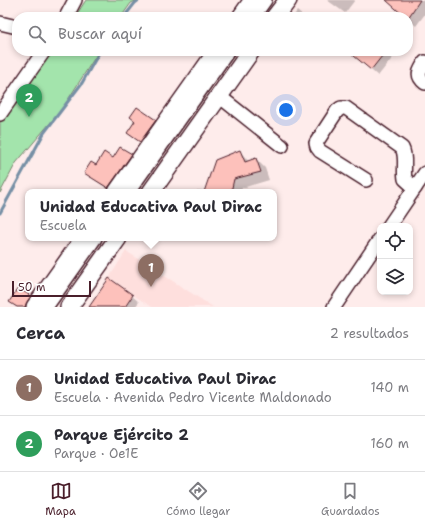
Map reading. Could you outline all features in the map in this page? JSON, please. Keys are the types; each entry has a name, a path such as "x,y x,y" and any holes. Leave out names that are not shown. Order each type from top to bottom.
{"main road":[{"path":"245,12 254,0"},
{"path":"280,12 288,0"},
{"path":"119,189 213,56"},
{"path":"153,189 247,56"},
{"path":"35,307 82,241"},
{"path":"69,307 116,241"}],"street":[{"path":"69,12 75,0"},
{"path":"257,12 265,0"},
{"path":"271,12 279,0"},
{"path":"0,23 12,26"},
{"path":"1,110 40,56"},
{"path":"130,189 224,56"},
{"path":"144,189 239,56"},
{"path":"425,62 419,76 425,83"},
{"path":"219,96 282,146"},
{"path":"366,180 320,151 317,147 316,143 337,111 341,108 346,108 402,148 405,153 405,179 415,188"},
{"path":"391,223 425,173"},
{"path":"46,307 93,241"},
{"path":"59,307 107,241"},
{"path":"334,307 377,243"}],"shaded area":[{"path":"126,251 213,307 152,307 133,295 109,278"}],"green space":[{"path":"86,0 138,0 131,3 125,12 78,12"},
{"path":"48,56 96,56 62,109 16,163 0,193 0,123 6,112"}],"building":[{"path":"386,0 420,0 412,12 399,12"},
{"path":"354,56 382,56 371,70"},
{"path":"137,107 156,120 140,142 127,133 135,121 130,117"},
{"path":"120,147 132,154 108,188 84,173 91,162 96,165 104,152 113,158"},
{"path":"240,150 245,162 256,158 261,172 234,179 232,189 205,189 215,160"},
{"path":"109,278 133,295 125,307 89,307"},
{"path":"18,288 31,296 25,307 17,307 9,302"}],"waterway":[{"path":"128,12 139,0"},
{"path":"0,213 44,133 82,83 97,56"}],"place":[{"name":"Parque Ejército 2","path":"29,117"},
{"name":"Unidad Educativa Paul Dirac","path":"151,287"}]}
